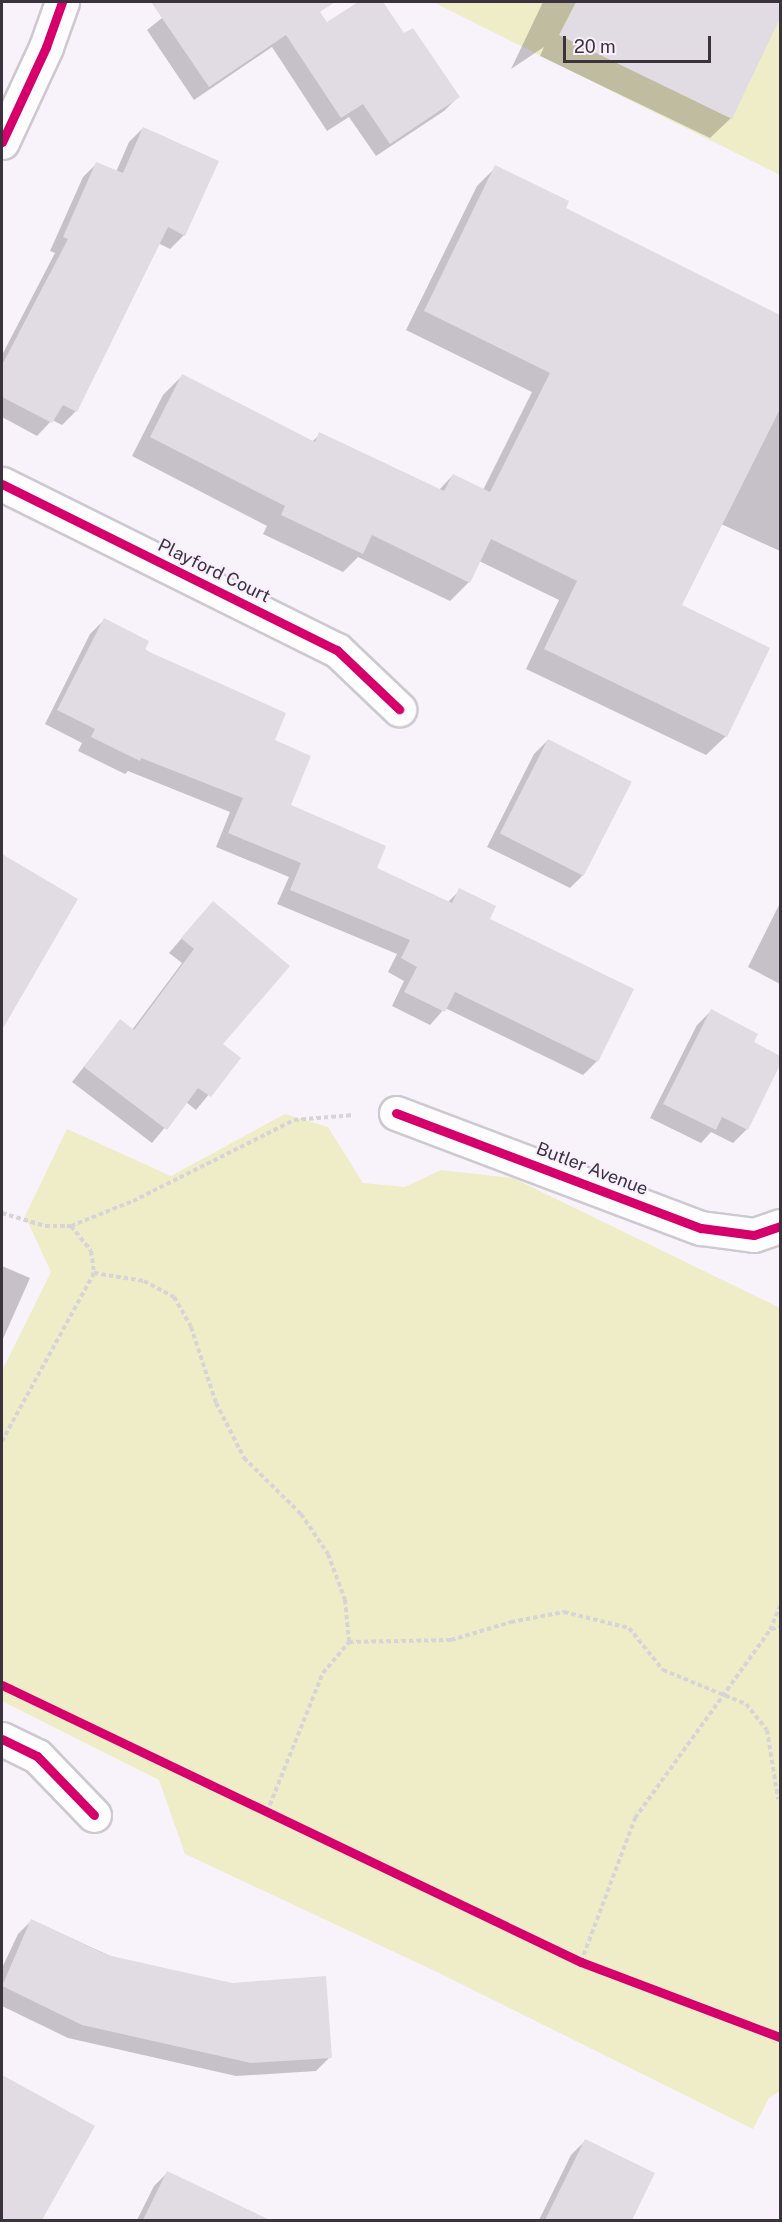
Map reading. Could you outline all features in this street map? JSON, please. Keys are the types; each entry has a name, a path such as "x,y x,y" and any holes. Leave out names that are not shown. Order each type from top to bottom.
{"street":[{"path":"2,142 46,47 62,2"},
{"name":"Playford Court","path":"2,484 337,650 399,708"},
{"name":"Butler Avenue","path":"396,1113 701,1228 754,1235 780,1226"},
{"path":"2,1739 37,1756 94,1815"}],"path":[{"path":"2,1213 45,1226 70,1226 133,1201 294,1120 314,1117"},
{"path":"2,1441 94,1274 91,1251 70,1226"},
{"path":"94,1274 144,1281 174,1297 190,1327 216,1403 244,1458 301,1514 328,1554 345,1600 349,1642 323,1673 267,1812"},
{"path":"581,1962 635,1818 770,1630 780,1606"},
{"path":"349,1642 451,1640 511,1622 564,1612 629,1628 663,1670 725,1692 746,1704 767,1730 778,1799"},
{"path":"770,1630 780,1627"},
{"path":"256,1807 277,1817"},
{"path":"570,1957 592,1966"}],"shaded area":[{"path":"433,2 780,2 780,175"},
{"path":"285,1114 328,1127 363,1183 405,1187 441,1170 513,1178 780,1308 780,2091 769,2098 753,2129 437,1972 185,1854 159,1780 2,1701 2,1371 51,1272 25,1216 67,1129 171,1176"}],"building":[{"path":"151,2 335,2 320,12 327,22 358,2 383,2 404,33 413,28 460,97 390,144 363,104 341,118 286,35 209,87"},
{"path":"576,2 780,2 780,18 732,119 559,35"},
{"path":"143,127 219,161 185,236 168,227 77,412 63,405 52,423 2,397 2,365 68,239 63,237 96,162 123,173"},
{"path":"495,165 569,201 566,208 780,315 780,409 682,605 770,648 727,737 544,649 577,581 491,539 470,583 372,535 363,554 281,515 285,506 150,437 182,374 315,442 319,432 444,491 453,474 490,492 550,373 424,311"},
{"path":"104,618 149,641 145,650 286,713 275,740 311,756 291,805 386,846 377,868 452,903 459,888 496,906 490,919 634,989 598,1062 455,992 445,1012 404,992 417,967 401,958 410,940 290,890 301,863 228,833 243,798 141,758 140,761 91,737 95,729 57,710"},
{"path":"548,739 632,782 584,876 500,833"},
{"path":"2,854 78,899 2,1030"},
{"path":"213,901 290,966 223,1044 241,1058 211,1097 198,1088 167,1130 84,1067 120,1019 134,1030 194,949 181,938"},
{"path":"711,1009 758,1034 754,1042 780,1056 780,1065 748,1130 722,1117 716,1130 663,1104"},
{"path":"31,1919 107,1955 232,1983 326,1976 332,2058 251,2063 82,2025 2,1986"},
{"path":"2,2075 95,2126 42,2220 2,2220"},
{"path":"585,2139 655,2173 632,2220 545,2220"},
{"path":"167,2171 270,2220 143,2220"}],"cycle path":[{"path":"2,142 46,47 62,2"},
{"path":"2,484 337,650 399,709"},
{"path":"396,1113 701,1228 754,1235 780,1226"},
{"path":"2,1685 581,1962 780,2037"},
{"path":"2,1739 37,1756 94,1815"}]}
